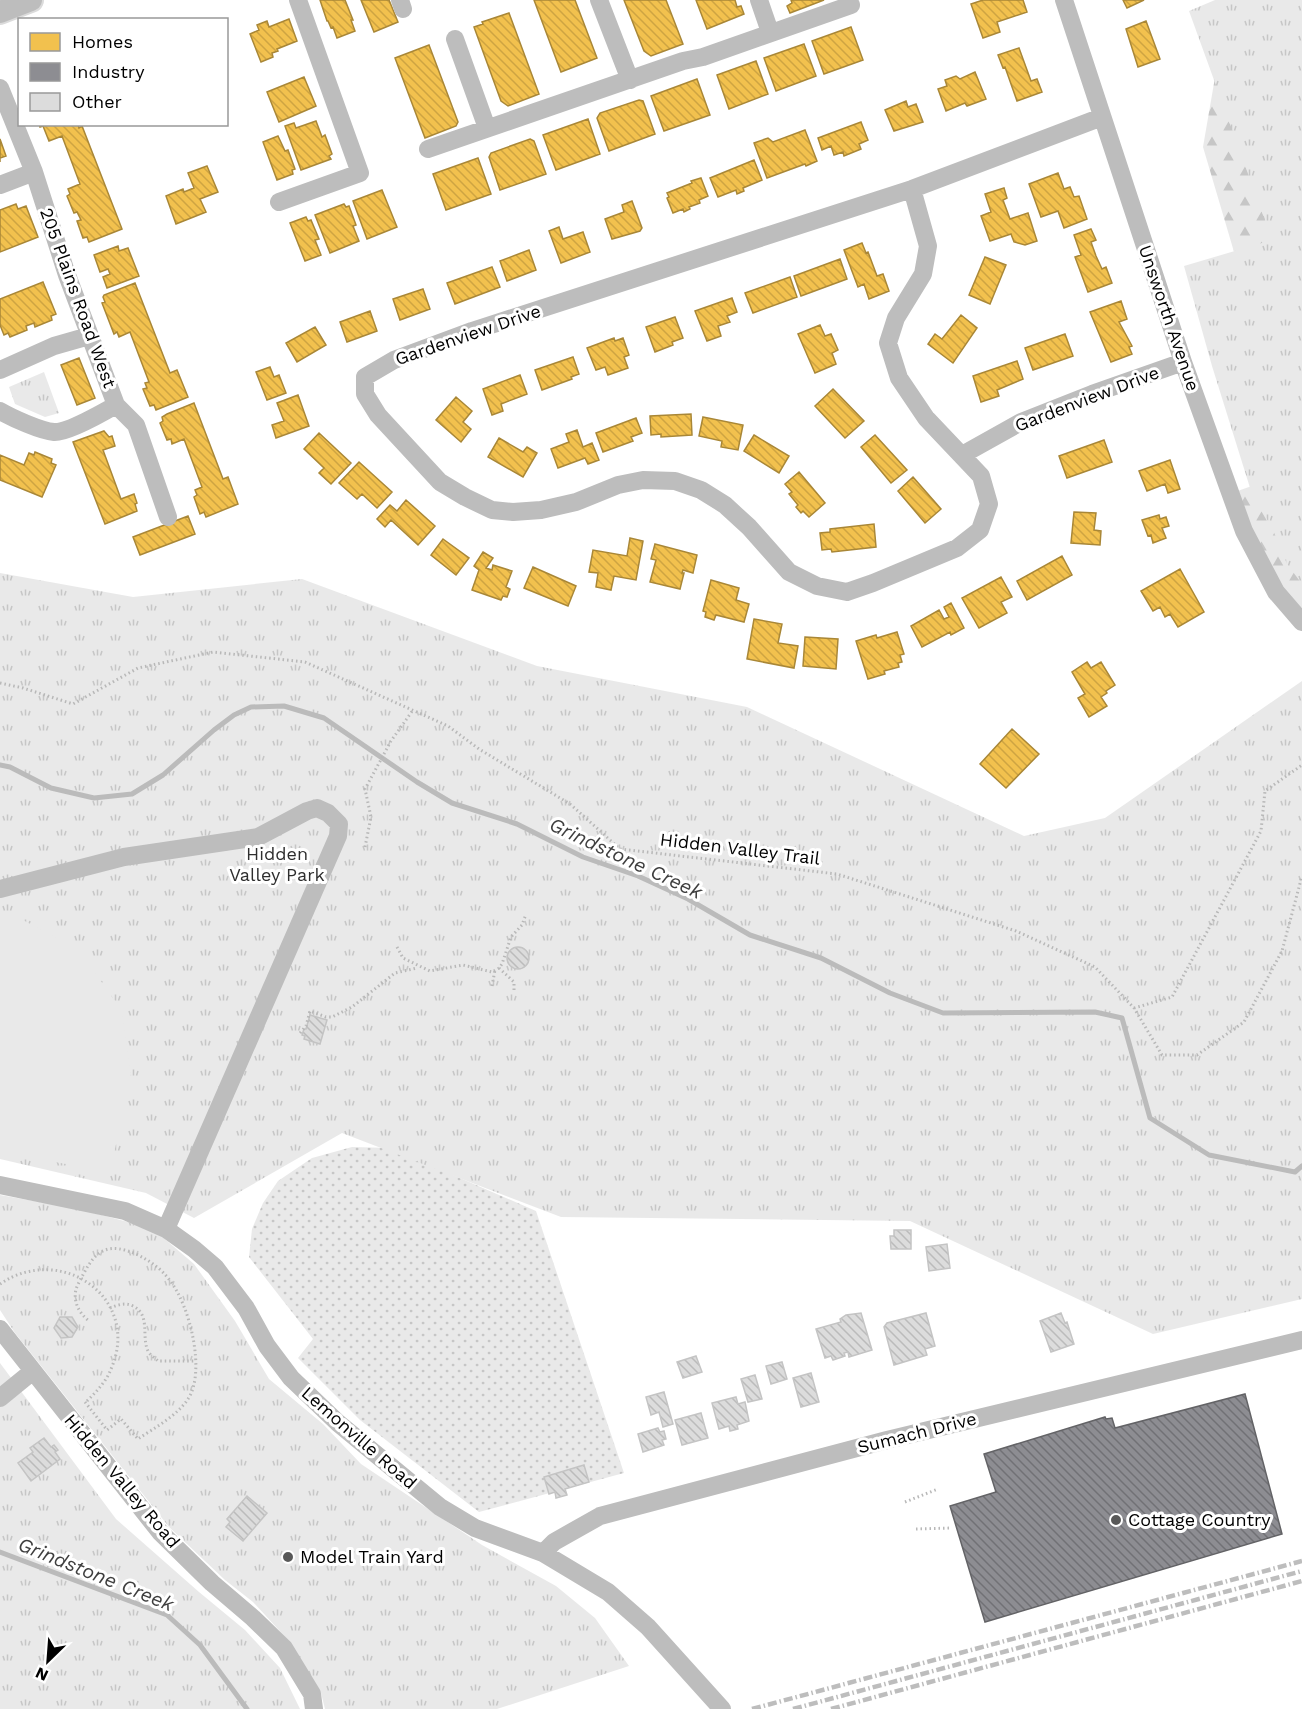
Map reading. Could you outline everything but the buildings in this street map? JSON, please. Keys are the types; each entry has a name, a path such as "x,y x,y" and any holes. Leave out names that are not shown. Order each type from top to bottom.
{"main road":[{"path":"0,12 31,0"}],"street":[{"path":"279,202 360,174 298,0"},
{"path":"599,0 630,80"},
{"path":"759,0 770,32"},
{"name":"Unsworth Avenue","path":"1064,0 1183,362 1244,531 1276,592 1302,622"},
{"path":"428,149 851,5"},
{"path":"455,39 487,128"},
{"name":"205 Plains Road West","path":"0,88 34,172 53,234 116,405 136,425 168,517"},
{"name":"Gardenview Drive","path":"912,189 928,246 923,273 896,318 888,343 899,378 926,418 981,476 989,504 980,530 957,548 918,566 847,592 817,585 789,572 749,527 725,505 701,490 675,481 643,480 618,485 576,502 541,510 513,512 492,510 440,482 378,415 365,394 365,377 394,360 472,331 912,189 1102,117"},
{"path":"0,185 34,172"},
{"path":"0,370 54,346 89,336"},
{"name":"Gardenview Drive","path":"962,455 1021,422 1183,362"},
{"path":"0,411 13,418 56,432 98,416 116,405"},
{"path":"0,889 124,857 258,837 317,808 328,813 339,824 338,836 166,1229"},
{"name":"Lemonville Road","path":"0,1185 125,1211 166,1229 215,1267 246,1308 267,1346 291,1378 338,1423 440,1507 475,1528 543,1553 608,1592 648,1627 722,1709"},
{"name":"Hidden Valley Road","path":"0,1329 160,1532 284,1648 312,1694 314,1709"},
{"name":"Sumach Drive","path":"543,1553 554,1542 600,1516 898,1437 1302,1340"},
{"path":"0,1398 33,1371"}],"path":[{"name":"Hidden Valley Trail","path":"0,683 73,704 138,668 213,652 305,662 448,726 479,749 570,804 620,849 837,874 1016,931 1095,968 1134,1008 1162,1055 1197,1055 1244,1022 1282,951 1302,876"},
{"path":"365,847 371,817 365,789 368,780 413,710"},
{"path":"1134,1008 1172,997 1262,831 1264,791 1302,765"},
{"path":"492,986 511,937 522,925 526,914"},
{"path":"398,947 403,958 430,971 463,965 492,972 497,969"},
{"path":"300,1032 306,1026 310,1011 326,1017 343,1012 364,998 388,977 419,967"},
{"path":"497,969 514,982 514,992"},
{"path":"86,1402 107,1430 122,1419 138,1439 180,1409 188,1399 196,1377 195,1345 183,1304 172,1283 156,1265 126,1250 109,1248 96,1254 81,1278 75,1299 80,1312 89,1321"},
{"path":"0,1284 11,1276 35,1269 61,1270 81,1278 94,1288 110,1308 117,1332 116,1356 106,1379 69,1418"},
{"path":"110,1308 129,1304 140,1311 145,1324 147,1348 158,1361 195,1361"},
{"path":"905,1502 938,1489"},
{"path":"916,1529 952,1528"}],"green space":[{"path":"1215,0 1302,0 1302,584 1287,564 1273,530 1251,491 1184,266 1272,240 1189,11"},
{"path":"1302,14 1302,351 1245,289 1203,147 1218,60"},
{"path":"44,372 59,413 45,417 15,404 9,387"},
{"path":"1278,477 1302,485 1302,630 1226,495"},
{"name":"Hidden Valley Park","path":"0,573 133,597 302,579 537,666 747,707 1024,836 1105,818 1302,681 1302,1299 1153,1334 910,1221 561,1217 342,1133 194,1218 146,1193 0,1159"},
{"path":"0,916 21,919 79,950 122,1011 131,1074 110,1172 0,1152"},
{"path":"352,1147 391,1148 536,1211 624,1473 479,1512 360,1420 298,1358 313,1339 249,1257 252,1229 263,1203 278,1181 312,1158"},
{"path":"0,1195 79,1209 128,1222 159,1234 194,1264 235,1321 269,1379 323,1424 361,1464 482,1545 556,1586 595,1618 629,1666 497,1709 325,1709 321,1693 288,1640 253,1602 225,1580 169,1527 15,1333 0,1310"},
{"path":"0,1363 116,1519 245,1630 280,1668 300,1709 0,1709"}],"waterway":[{"name":"Grindstone Creek","path":"0,765 10,767 51,788 94,798 132,794 163,775 234,715 251,707 284,706 324,718 417,782 452,803 517,824 583,857 638,876 688,899 750,935 821,958 890,993 943,1013 1095,1012 1122,1018 1150,1118 1209,1155 1295,1172 1302,1166"},
{"name":"Grindstone Creek","path":"0,1552 167,1615 200,1645 247,1709"}],"railway":[{"path":"752,1709 1302,1561"},
{"path":"793,1709 1302,1571"},
{"path":"831,1709 1302,1581"}],"place":[{"name":"Cottage Country","path":"1116,1520"},
{"name":"Model Train Yard","path":"288,1557"}]}
